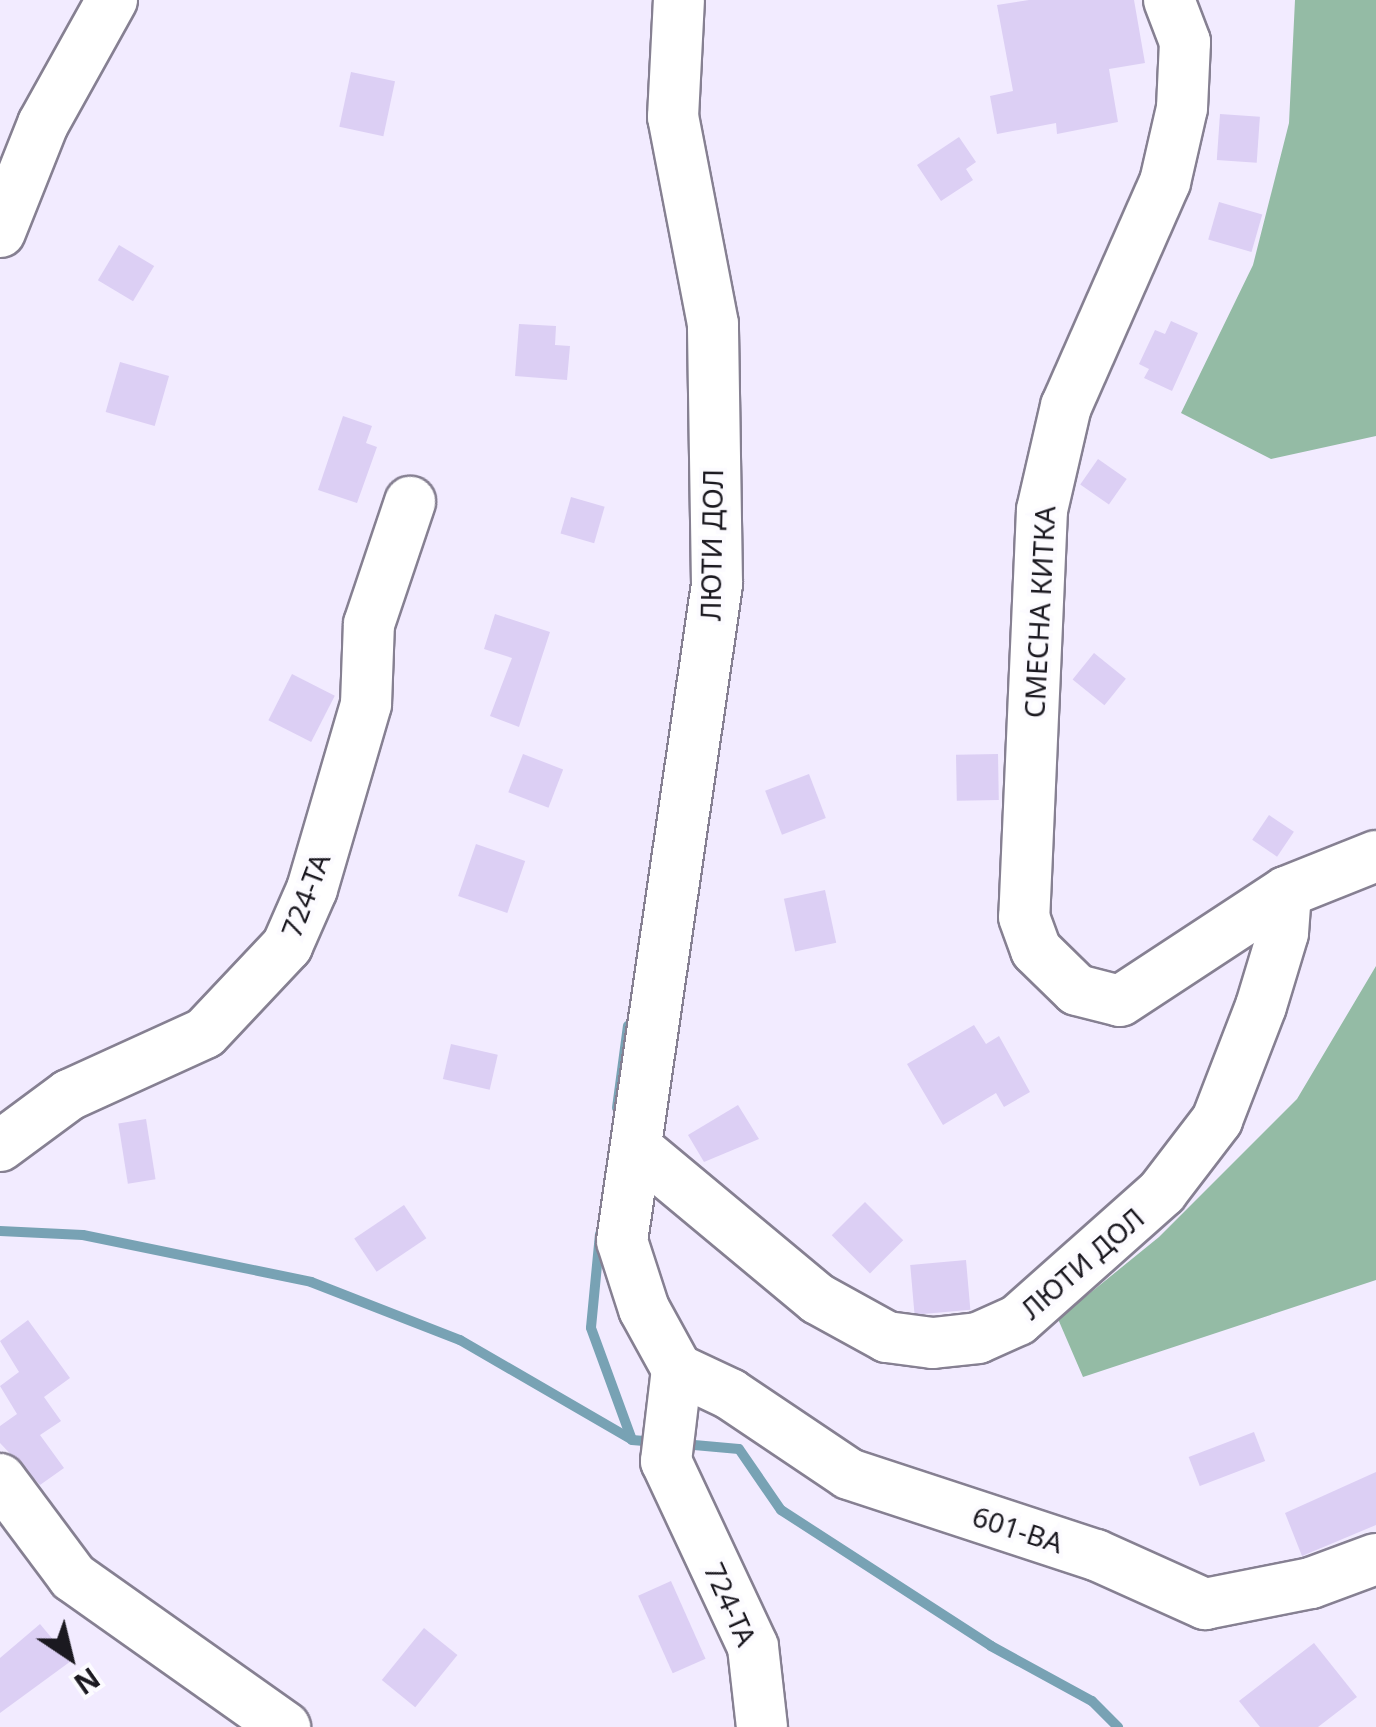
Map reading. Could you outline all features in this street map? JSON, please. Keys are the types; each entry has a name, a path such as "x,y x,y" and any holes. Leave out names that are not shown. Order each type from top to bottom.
{"street":[{"path":"0,232 42,124 112,0"},
{"name":"ЛЮТИ ДОЛ","path":"671,1415 622,1241 639,1150 669,886 717,584 713,324 673,117 679,0"},
{"name":"СМЕСНА КИТКА","path":"1169,0 1185,42 1182,108 1165,182 1066,406 1042,510 1024,917 1036,950 1077,990 1120,1001 1286,892"},
{"name":"724-ТА","path":"0,1146 69,1095 206,1033 287,946 312,889 362,721 369,624 410,502"},
{"path":"1286,892 1376,856"},
{"name":"ЛЮТИ ДОЛ","path":"639,1150 818,1299 887,1337 933,1343 978,1338 1018,1320 1162,1192 1217,1120 1262,1006 1282,933 1286,892"},
{"name":"601-ВА","path":"671,1415 730,1394 849,1474 1096,1555 1205,1604 1311,1583 1376,1559"},
{"name":"724-ТА","path":"671,1415 753,1646 762,1727"},
{"path":"0,1478 72,1577 280,1726"}],"green space":[{"path":"1295,0 1376,0 1376,436 1271,459 1181,413 1253,265 1289,123"},
{"path":"1376,966 1376,1280 1083,1377 1058,1319 1159,1237 1297,1099"}],"building":[{"path":"1029,0 1134,0 1145,63 1109,69 1118,122 1057,134 1056,123 997,134 990,96 1013,91 997,5"},
{"path":"351,72 395,81 383,136 339,127"},
{"path":"1220,114 1260,117 1257,163 1217,160"},
{"path":"959,137 976,162 966,169 973,180 941,201 917,165"},
{"path":"1219,202 1262,214 1252,252 1208,239"},
{"path":"119,245 154,266 133,301 98,280"},
{"path":"1171,321 1198,333 1172,391 1144,378 1149,369 1139,364 1155,330 1165,334"},
{"path":"519,324 556,326 555,345 570,346 567,380 515,376"},
{"path":"120,362 169,376 155,426 106,412"},
{"path":"343,416 372,426 366,443 377,447 357,503 318,490"},
{"path":"1098,459 1127,479 1109,504 1080,484"},
{"path":"571,497 605,507 594,543 561,534"},
{"path":"495,614 550,632 519,727 490,716 512,658 484,649"},
{"path":"1094,653 1126,679 1104,705 1073,679"},
{"path":"292,674 335,696 311,742 268,720"},
{"path":"523,754 563,769 548,808 508,792"},
{"path":"998,754 999,800 957,801 956,755"},
{"path":"809,774 826,818 782,835 765,791"},
{"path":"1269,815 1294,832 1277,857 1252,840"},
{"path":"476,844 525,861 507,913 458,896"},
{"path":"825,890 836,943 795,952 784,899"},
{"path":"974,1025 986,1044 999,1036 1030,1092 1004,1107 996,1093 943,1125 907,1064"},
{"path":"451,1044 498,1055 490,1090 443,1079"},
{"path":"738,1105 759,1139 704,1162 688,1135"},
{"path":"146,1119 156,1179 128,1184 118,1123"},
{"path":"865,1202 903,1240 870,1273 832,1235"},
{"path":"404,1205 426,1238 377,1272 354,1239"},
{"path":"966,1260 970,1310 915,1315 910,1265"},
{"path":"28,1320 70,1378 44,1397 61,1421 40,1435 64,1468 40,1485 0,1443 0,1426 17,1414 0,1386 19,1372 0,1341"},
{"path":"1254,1432 1265,1461 1200,1486 1189,1457"},
{"path":"1376,1472 1376,1525 1302,1556 1285,1513"},
{"path":"671,1581 706,1659 673,1673 638,1596"},
{"path":"40,1624 71,1661 0,1713 0,1658"},
{"path":"424,1628 457,1655 415,1707 382,1680"},
{"path":"1314,1643 1357,1697 1318,1727 1260,1727 1239,1701"}],"waterway":[{"path":"617,1108 628,1026"},
{"path":"0,1231 83,1235 311,1282 460,1340 631,1439"},
{"path":"600,1234 591,1328 632,1440 656,1442"},
{"path":"683,1444 739,1449 781,1510 991,1646 1092,1701 1118,1727"}]}
